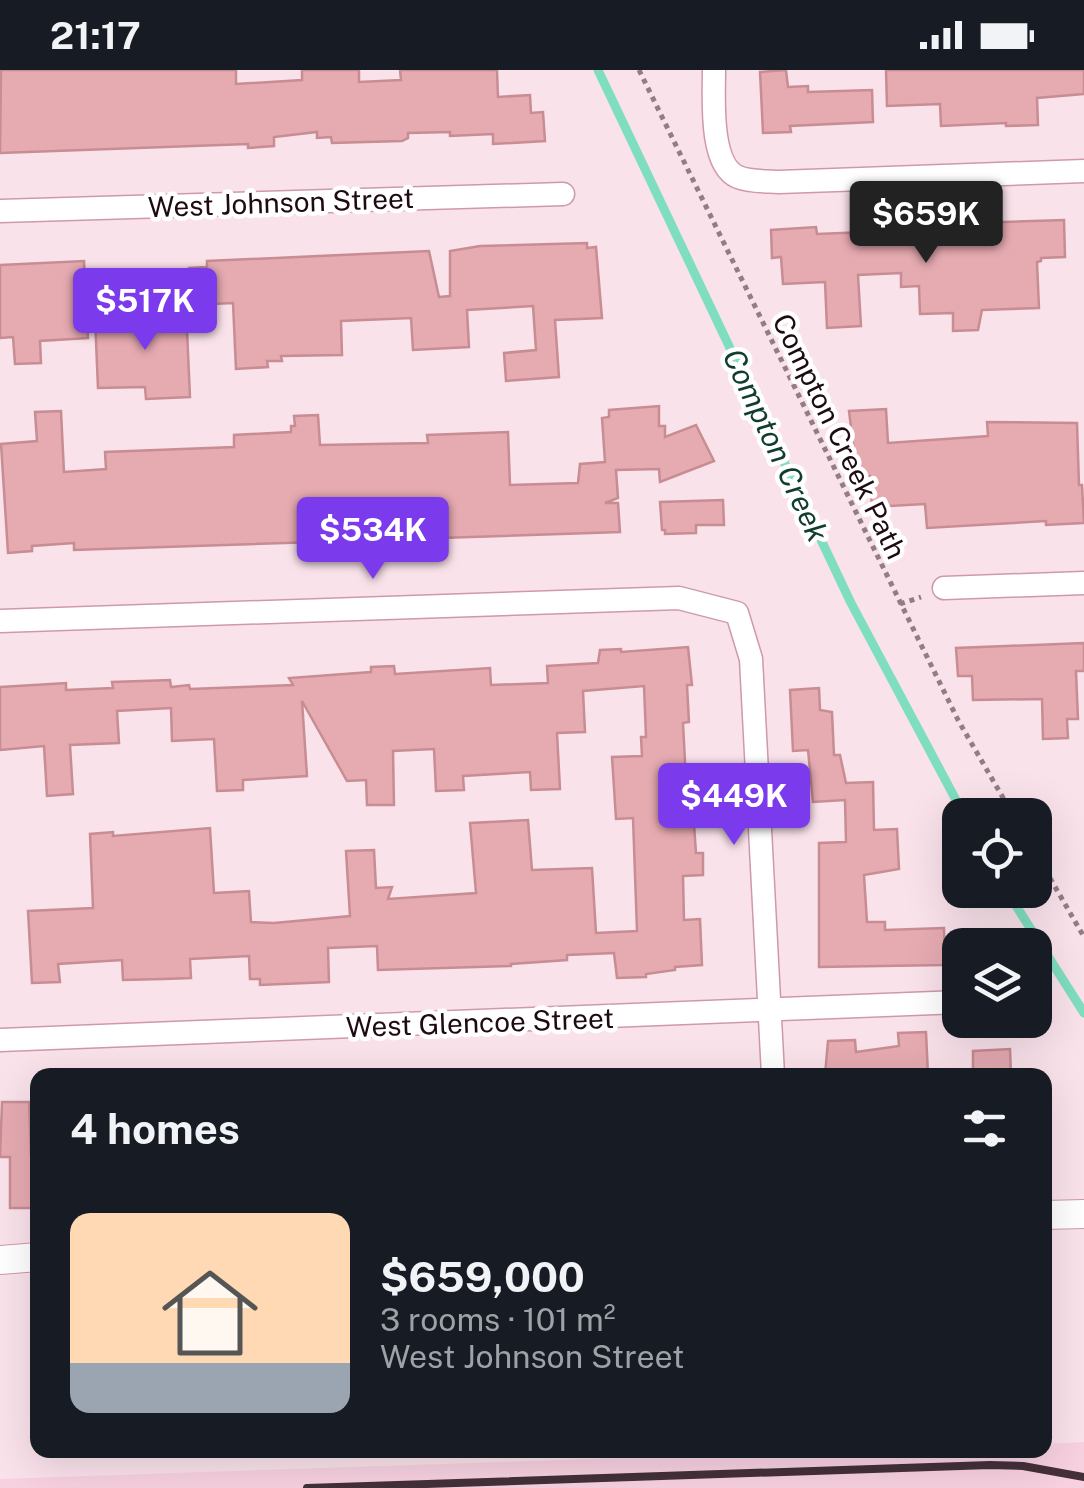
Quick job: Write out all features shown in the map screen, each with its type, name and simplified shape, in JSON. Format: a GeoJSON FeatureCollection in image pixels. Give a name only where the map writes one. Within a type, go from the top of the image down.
{"type":"FeatureCollection","features":[{"type":"Feature","properties":{"kind":"street"},"geometry":{"type":"LineString","coordinates":[[714,70],[720,155],[728,171],[741,179],[779,182],[1084,172]]}},
{"type":"Feature","properties":{"kind":"street","name":"West Johnson Street"},"geometry":{"type":"LineString","coordinates":[[0,211],[562,194]]}},
{"type":"Feature","properties":{"kind":"street"},"geometry":{"type":"LineString","coordinates":[[944,588],[1084,583]]}},
{"type":"Feature","properties":{"kind":"street"},"geometry":{"type":"LineString","coordinates":[[0,621],[679,598],[737,614],[751,659],[773,1068]]}},
{"type":"Feature","properties":{"kind":"street","name":"West Glencoe Street"},"geometry":{"type":"LineString","coordinates":[[0,1040],[942,1003]]}},
{"type":"Feature","properties":{"kind":"street"},"geometry":{"type":"LineString","coordinates":[[1052,1215],[1084,1214]]}},
{"type":"Feature","properties":{"kind":"street"},"geometry":{"type":"LineString","coordinates":[[0,1260],[30,1258]]}},
{"type":"Feature","properties":{"kind":"path","name":"Compton Creek Path"},"geometry":{"type":"LineString","coordinates":[[639,70],[933,671],[1004,798]]}},
{"type":"Feature","properties":{"kind":"path"},"geometry":{"type":"LineString","coordinates":[[1052,881],[1084,937]]}},
{"type":"Feature","properties":{"kind":"shaded area"},"geometry":{"type":"Polygon","coordinates":[[[1084,1442],[1084,1488],[0,1488],[0,1479],[618,1458],[1052,1458],[1052,1444],[1084,1442]]]}},
{"type":"Feature","properties":{"kind":"building"},"geometry":{"type":"Polygon","coordinates":[[[1,70],[236,70],[236,84],[302,80],[302,70],[359,70],[359,82],[401,80],[400,70],[497,70],[498,97],[530,95],[531,113],[543,112],[545,141],[493,144],[493,134],[450,136],[450,132],[408,133],[402,141],[332,143],[331,137],[317,138],[317,132],[274,137],[274,146],[248,148],[248,144],[0,153],[1,70]]]}},
{"type":"Feature","properties":{"kind":"building"},"geometry":{"type":"Polygon","coordinates":[[[786,70],[788,87],[808,86],[808,92],[872,90],[873,122],[790,126],[791,132],[763,133],[760,72],[786,70]]]}},
{"type":"Feature","properties":{"kind":"building"},"geometry":{"type":"Polygon","coordinates":[[[886,70],[1084,70],[1084,94],[1037,98],[1038,125],[941,126],[940,104],[887,106],[886,70]]]}},
{"type":"Feature","properties":{"kind":"building"},"geometry":{"type":"Polygon","coordinates":[[[1064,220],[1065,257],[1041,258],[1037,262],[1039,308],[982,310],[978,330],[953,331],[953,313],[920,314],[919,286],[901,287],[901,273],[858,275],[861,326],[827,328],[825,282],[783,284],[781,257],[772,258],[771,230],[816,227],[817,234],[915,230],[915,225],[1064,220]]]}},
{"type":"Feature","properties":{"kind":"building"},"geometry":{"type":"Polygon","coordinates":[[[587,243],[587,248],[596,247],[602,318],[555,320],[559,377],[506,381],[504,353],[536,350],[533,306],[467,310],[469,347],[413,350],[411,318],[341,321],[342,355],[281,356],[282,361],[267,361],[268,367],[236,369],[233,303],[191,305],[189,268],[207,267],[207,261],[429,251],[439,297],[450,296],[450,251],[480,246],[587,243]]]}},
{"type":"Feature","properties":{"kind":"building"},"geometry":{"type":"Polygon","coordinates":[[[84,261],[88,338],[40,341],[41,363],[15,364],[13,337],[0,338],[0,265],[84,261]]]}},
{"type":"Feature","properties":{"kind":"building"},"geometry":{"type":"Polygon","coordinates":[[[186,308],[190,397],[146,399],[145,387],[98,388],[95,318],[142,316],[142,310],[186,308]]]}},
{"type":"Feature","properties":{"kind":"building"},"geometry":{"type":"Polygon","coordinates":[[[659,406],[659,426],[665,426],[665,437],[696,425],[714,461],[660,482],[659,469],[616,470],[618,498],[605,503],[618,503],[620,532],[74,550],[74,543],[32,546],[32,551],[8,553],[1,444],[37,441],[35,412],[61,411],[64,472],[106,469],[105,452],[234,447],[234,435],[291,432],[294,416],[318,415],[320,445],[428,443],[427,435],[508,432],[510,485],[578,483],[580,464],[605,462],[602,418],[609,417],[609,410],[659,406]]]}},
{"type":"Feature","properties":{"kind":"building"},"geometry":{"type":"Polygon","coordinates":[[[886,409],[888,443],[988,436],[987,422],[1077,423],[1084,523],[1046,525],[1046,521],[927,528],[925,504],[872,507],[870,476],[857,477],[849,411],[886,409]]]}},
{"type":"Feature","properties":{"kind":"building"},"geometry":{"type":"Polygon","coordinates":[[[723,500],[724,525],[696,525],[696,533],[665,534],[662,530],[660,502],[723,500]]]}},
{"type":"Feature","properties":{"kind":"building"},"geometry":{"type":"Polygon","coordinates":[[[1084,643],[1084,671],[1076,671],[1078,719],[1067,719],[1068,738],[1043,739],[1042,699],[973,700],[972,676],[958,676],[956,648],[1084,643]]]}},
{"type":"Feature","properties":{"kind":"building"},"geometry":{"type":"Polygon","coordinates":[[[688,647],[692,685],[687,685],[689,722],[683,723],[687,800],[691,800],[693,810],[696,853],[703,853],[703,875],[683,876],[684,920],[700,919],[702,965],[675,967],[646,977],[617,978],[614,953],[567,955],[567,960],[511,966],[378,970],[377,946],[328,948],[329,982],[260,985],[260,979],[250,979],[249,956],[190,959],[191,978],[123,980],[122,960],[58,964],[60,982],[32,983],[28,911],[93,908],[90,834],[113,832],[113,836],[210,828],[214,893],[249,891],[251,922],[274,923],[350,916],[346,851],[374,850],[376,888],[392,887],[388,899],[476,893],[470,823],[528,820],[532,870],[592,868],[596,933],[637,931],[633,818],[616,819],[612,757],[642,756],[641,737],[646,737],[644,686],[583,691],[585,732],[557,733],[560,789],[531,790],[530,772],[463,776],[464,790],[436,791],[434,749],[393,751],[394,805],[367,805],[366,780],[347,781],[302,701],[307,776],[243,780],[243,790],[217,791],[214,739],[172,741],[171,708],[117,711],[119,743],[70,745],[73,794],[47,796],[44,746],[0,750],[0,687],[66,683],[66,690],[113,688],[112,682],[170,680],[171,687],[189,685],[190,689],[293,685],[289,678],[371,672],[371,667],[394,666],[395,674],[490,668],[491,685],[548,683],[547,666],[598,663],[600,650],[688,647]]]}},
{"type":"Feature","properties":{"kind":"building"},"geometry":{"type":"Polygon","coordinates":[[[819,688],[820,710],[832,712],[834,755],[840,755],[846,783],[873,782],[874,830],[897,829],[899,869],[864,875],[867,922],[885,922],[885,930],[942,928],[942,965],[819,967],[819,843],[846,842],[845,800],[813,802],[808,750],[793,751],[790,690],[819,688]]]}},
{"type":"Feature","properties":{"kind":"building"},"geometry":{"type":"Polygon","coordinates":[[[926,1032],[928,1068],[826,1068],[828,1041],[855,1040],[856,1052],[899,1046],[898,1033],[926,1032]]]}},
{"type":"Feature","properties":{"kind":"building"},"geometry":{"type":"Polygon","coordinates":[[[1010,1049],[1011,1068],[973,1068],[973,1051],[1010,1049]]]}},
{"type":"Feature","properties":{"kind":"building"},"geometry":{"type":"Polygon","coordinates":[[[2,1102],[29,1102],[30,1208],[10,1208],[10,1157],[0,1157],[2,1102]]]}},
{"type":"Feature","properties":{"kind":"waterway","name":"Compton Creek"},"geometry":{"type":"LineString","coordinates":[[598,70],[851,603],[955,798]]}},
{"type":"Feature","properties":{"kind":"waterway","name":"Compton Creek"},"geometry":{"type":"LineString","coordinates":[[1017,908],[1084,1013]]}},
{"type":"Feature","properties":{"kind":"railway"},"geometry":{"type":"LineString","coordinates":[[307,1488],[990,1465],[1023,1466],[1084,1477]]}}]}
